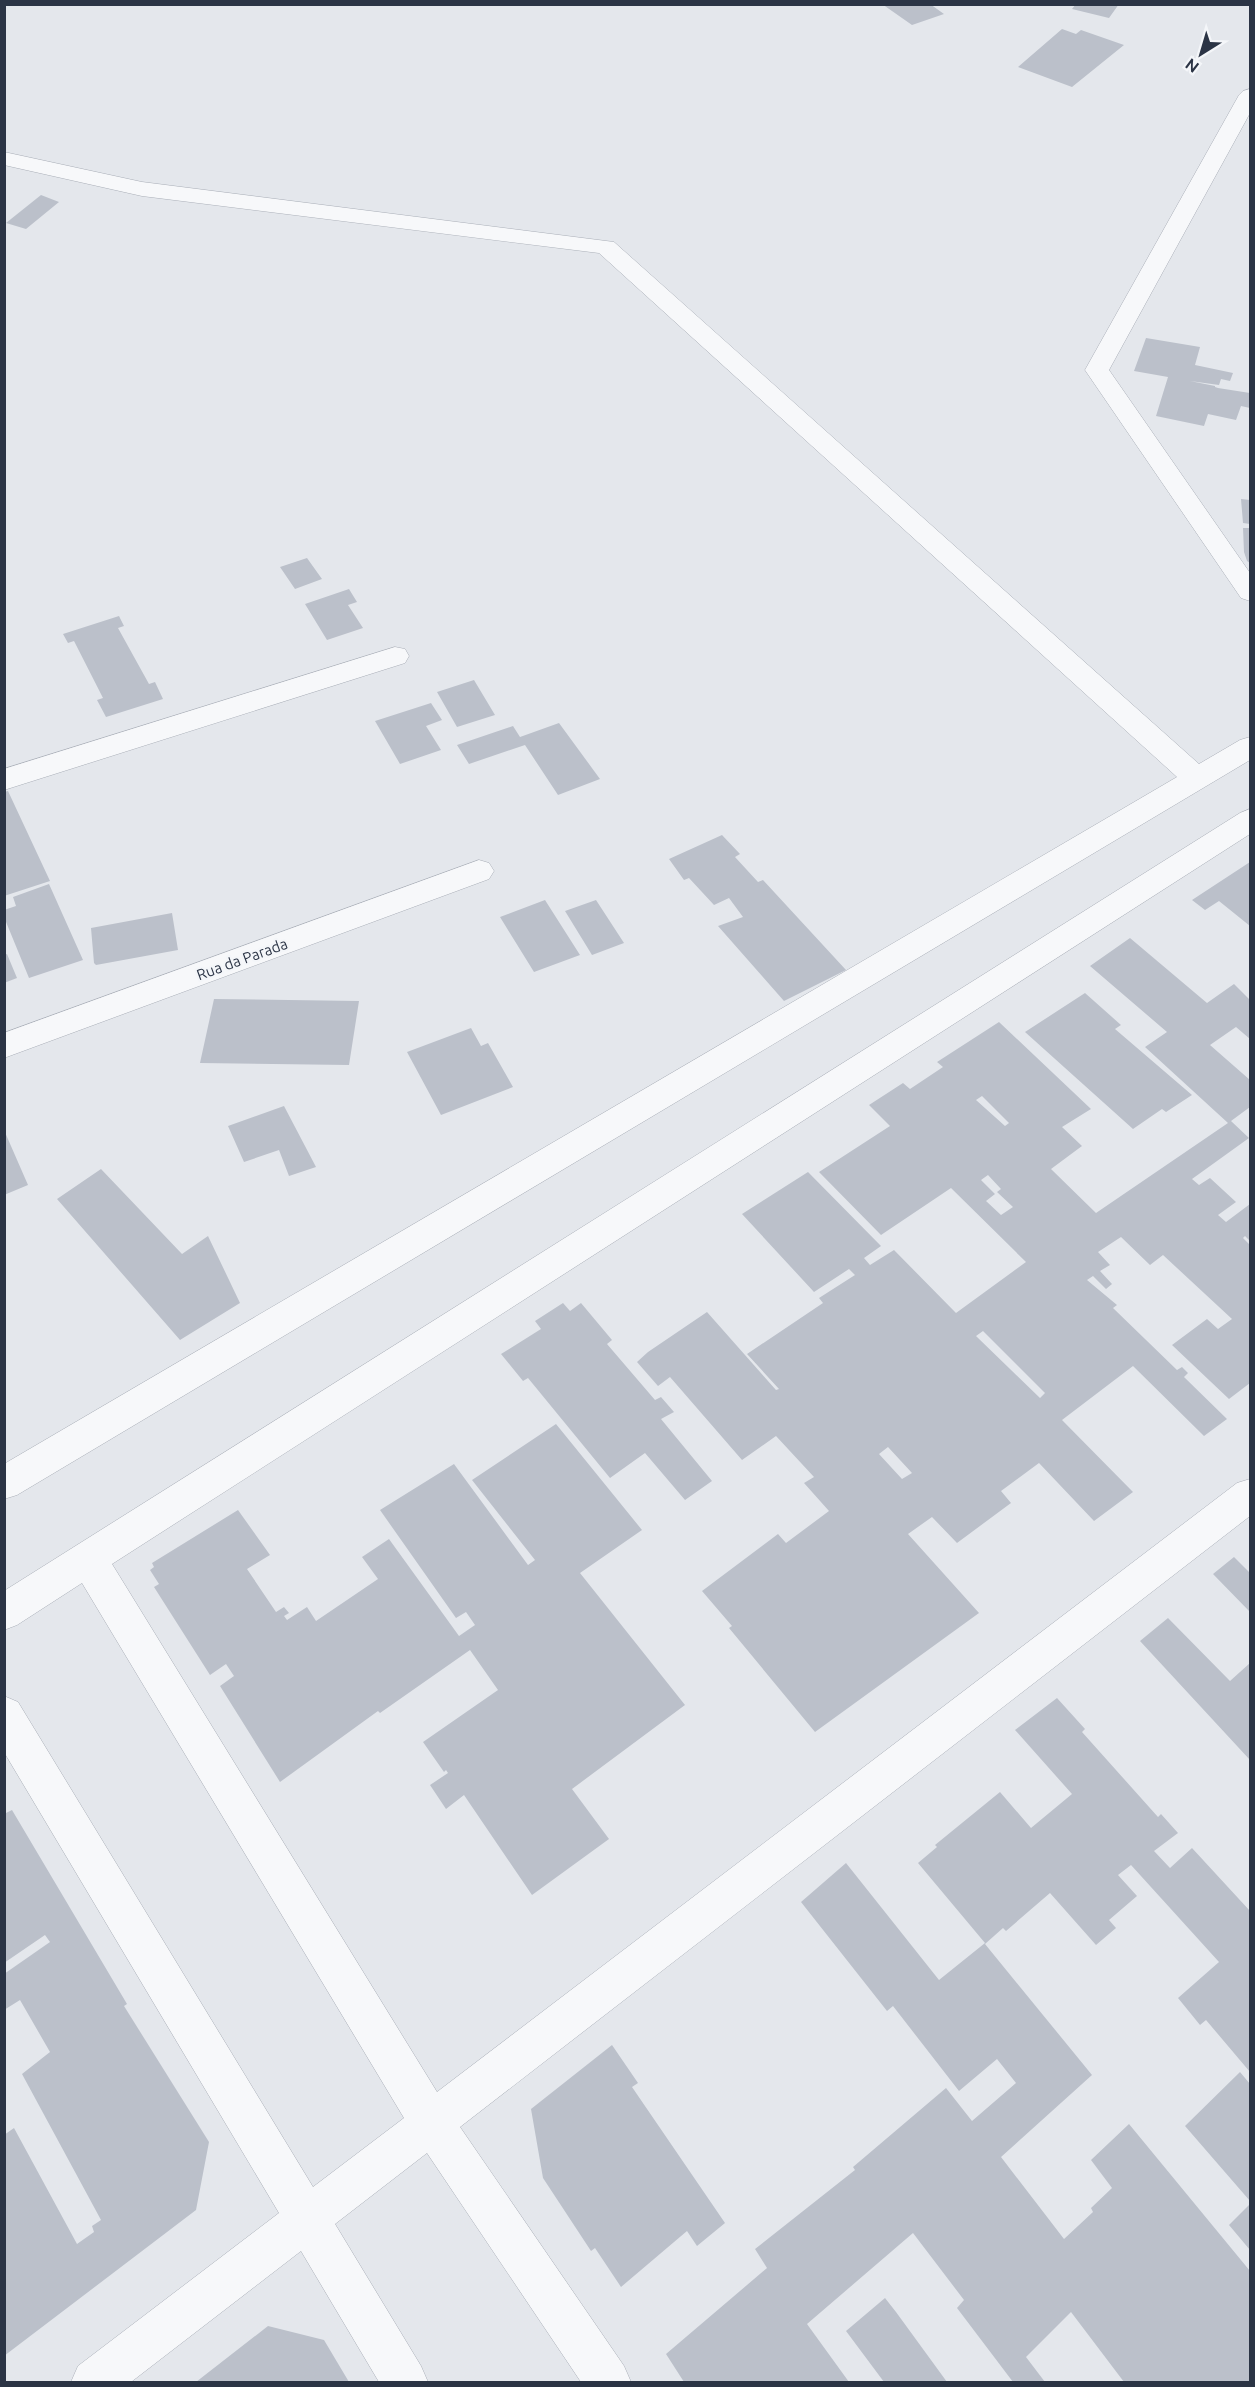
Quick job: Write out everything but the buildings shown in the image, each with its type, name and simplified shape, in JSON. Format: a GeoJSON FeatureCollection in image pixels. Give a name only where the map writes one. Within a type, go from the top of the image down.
{"type":"FeatureCollection","features":[{"type":"Feature","properties":{"kind":"street"},"geometry":{"type":"LineString","coordinates":[[1251,95],[1097,370],[1251,592]]}},
{"type":"Feature","properties":{"kind":"street"},"geometry":{"type":"LineString","coordinates":[[4,158],[142,189],[606,247],[1197,779]]}},
{"type":"Feature","properties":{"kind":"street"},"geometry":{"type":"LineString","coordinates":[[4,780],[395,656]]}},
{"type":"Feature","properties":{"kind":"street"},"geometry":{"type":"LineString","coordinates":[[4,1483],[1251,747]]}},
{"type":"Feature","properties":{"kind":"street"},"geometry":{"type":"LineString","coordinates":[[4,1612],[1251,820]]}},
{"type":"Feature","properties":{"kind":"street","name":"Rua da Parada"},"geometry":{"type":"LineString","coordinates":[[4,1046],[479,871]]}},
{"type":"Feature","properties":{"kind":"street"},"geometry":{"type":"LineString","coordinates":[[94,2382],[1251,1495]]}},
{"type":"Feature","properties":{"kind":"street"},"geometry":{"type":"LineString","coordinates":[[88,1558],[431,2122],[608,2382]]}},
{"type":"Feature","properties":{"kind":"street"},"geometry":{"type":"LineString","coordinates":[[4,1715],[405,2382]]}}]}
